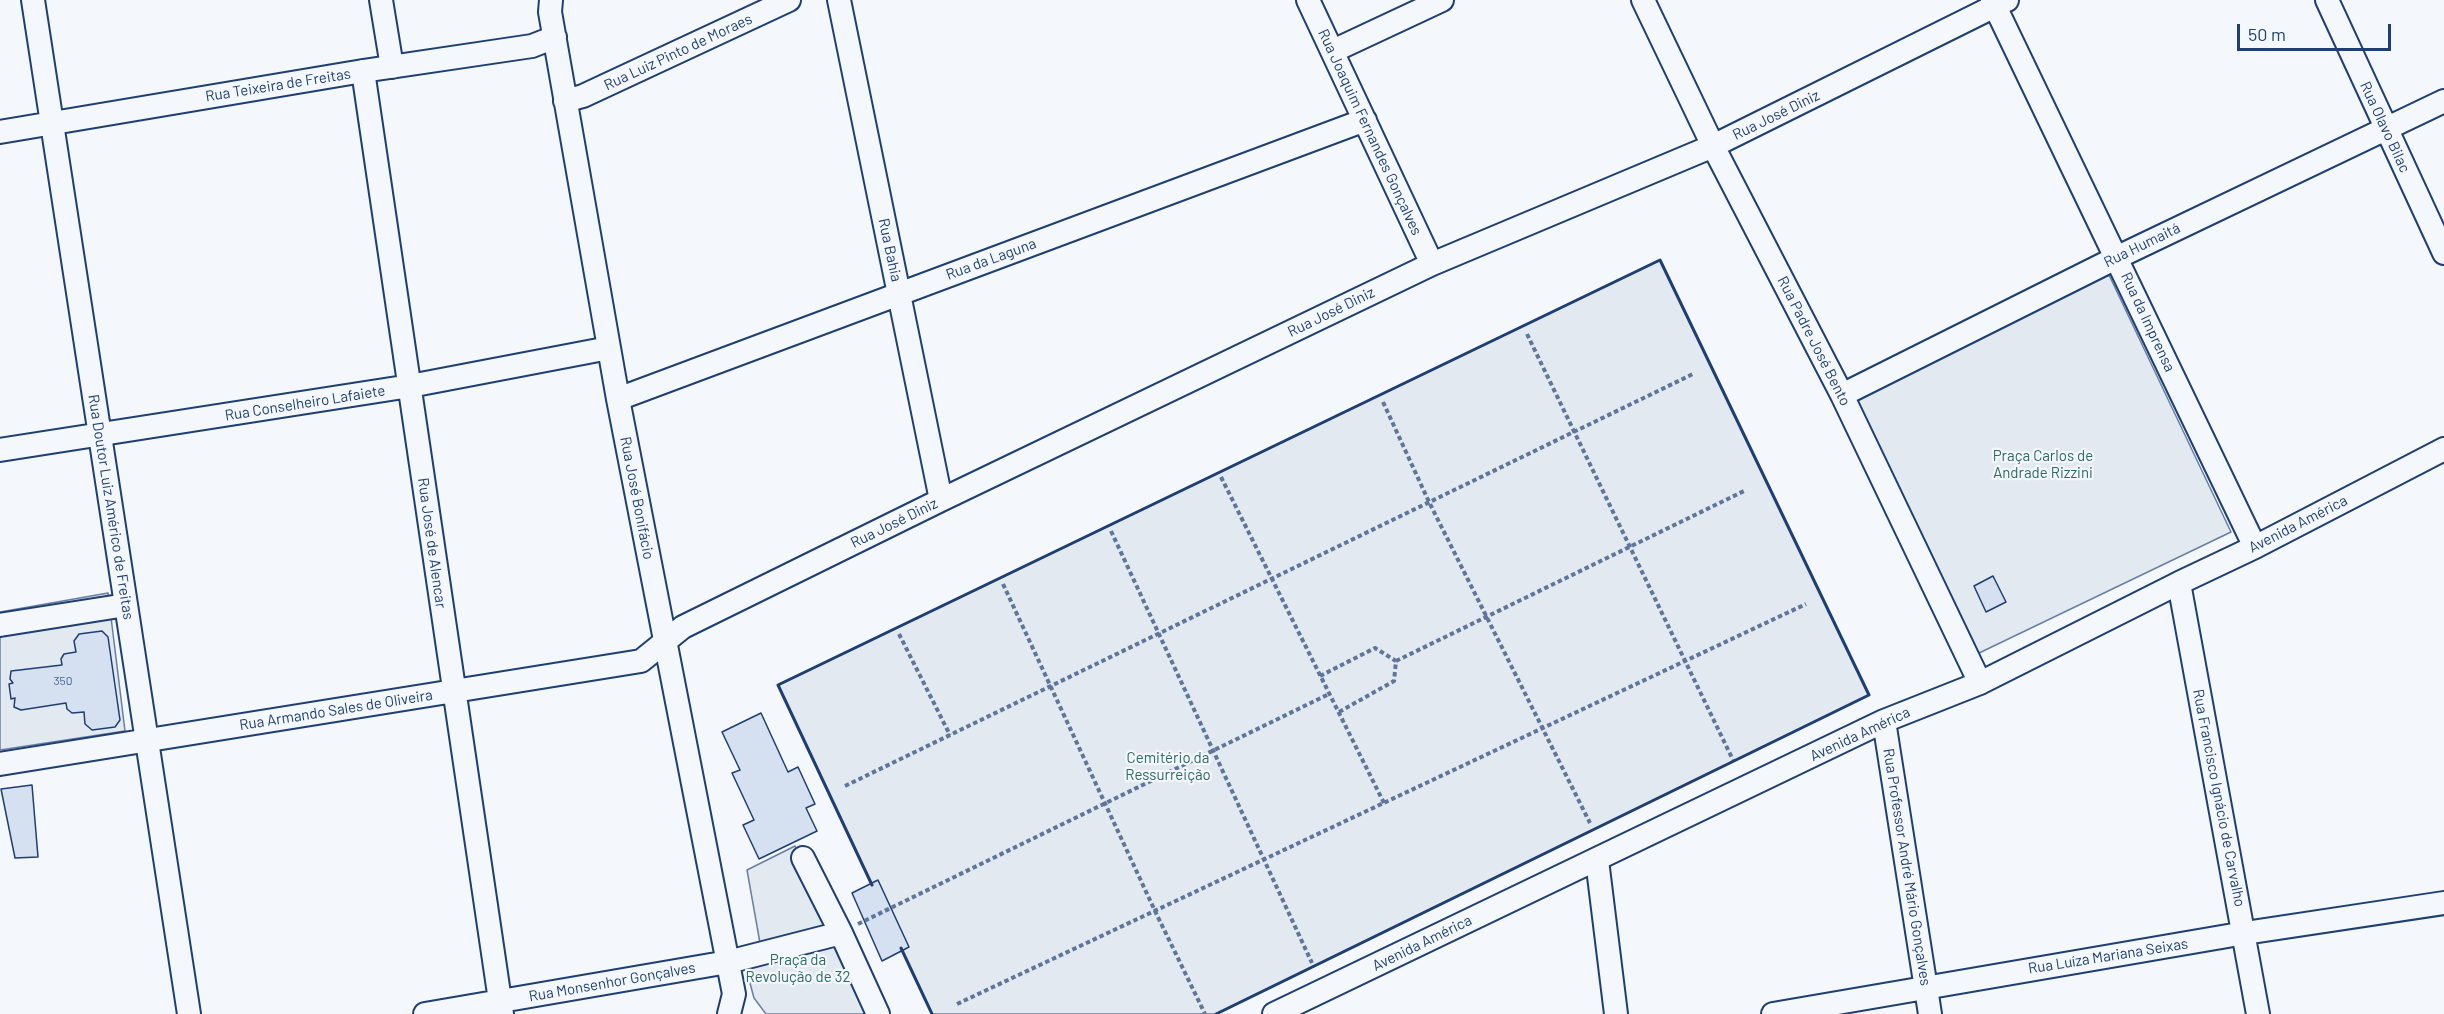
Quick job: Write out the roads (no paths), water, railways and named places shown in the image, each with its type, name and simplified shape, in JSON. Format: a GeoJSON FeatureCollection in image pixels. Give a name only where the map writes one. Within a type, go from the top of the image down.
{"type":"FeatureCollection","features":[{"type":"Feature","properties":{"kind":"street","name":"Rua Doutor Luiz Américo de Freitas"},"geometry":{"type":"LineString","coordinates":[[33,0],[189,1014]]}},
{"type":"Feature","properties":{"kind":"street"},"geometry":{"type":"LineString","coordinates":[[381,0],[392,67]]}},
{"type":"Feature","properties":{"kind":"street","name":"Rua José Bonifácio"},"geometry":{"type":"LineString","coordinates":[[551,0],[550,12],[618,399],[728,962],[732,1004]]}},
{"type":"Feature","properties":{"kind":"street","name":"Rua Luiz Pinto de Moraes"},"geometry":{"type":"LineString","coordinates":[[565,101],[583,96],[789,0]]}},
{"type":"Feature","properties":{"kind":"street","name":"Rua Bahia"},"geometry":{"type":"LineString","coordinates":[[839,0],[941,500]]}},
{"type":"Feature","properties":{"kind":"street","name":"Rua Joaquim Fernandes Gonçalves"},"geometry":{"type":"LineString","coordinates":[[1308,0],[1432,264]]}},
{"type":"Feature","properties":{"kind":"street"},"geometry":{"type":"LineString","coordinates":[[1332,51],[1442,0]]}},
{"type":"Feature","properties":{"kind":"street","name":"Rua Padre José Bento"},"geometry":{"type":"LineString","coordinates":[[1643,0],[1713,146],[1842,395],[1980,683]]}},
{"type":"Feature","properties":{"kind":"street","name":"Rua Olavo Bilac"},"geometry":{"type":"LineString","coordinates":[[2327,0],[2444,253]]}},
{"type":"Feature","properties":{"kind":"street","name":"Rua José Diniz"},"geometry":{"type":"LineString","coordinates":[[664,641],[683,627],[941,500],[1432,264],[1713,146],[1998,2]]}},
{"type":"Feature","properties":{"kind":"street","name":"Rua da Imprensa"},"geometry":{"type":"LineString","coordinates":[[1998,2],[2256,547]]}},
{"type":"Feature","properties":{"kind":"street","name":"Rua Teixeira de Freitas"},"geometry":{"type":"LineString","coordinates":[[0,132],[363,71],[532,46],[555,37]]}},
{"type":"Feature","properties":{"kind":"street","name":"Rua José de Alencar"},"geometry":{"type":"LineString","coordinates":[[363,71],[501,1008]]}},
{"type":"Feature","properties":{"kind":"street","name":"Rua Humaitá"},"geometry":{"type":"LineString","coordinates":[[1842,395],[2118,257],[2444,100]]}},
{"type":"Feature","properties":{"kind":"street","name":"Rua da Laguna"},"geometry":{"type":"LineString","coordinates":[[618,399],[899,292],[1365,120]]}},
{"type":"Feature","properties":{"kind":"street","name":"Rua Conselheiro Lafaiete"},"geometry":{"type":"LineString","coordinates":[[0,450],[410,386],[609,348]]}},
{"type":"Feature","properties":{"kind":"street","name":"Avenida América"},"geometry":{"type":"LineString","coordinates":[[1274,1014],[1884,721],[1980,683],[2256,547],[2444,449]]}},
{"type":"Feature","properties":{"kind":"street","name":"Rua Francisco Ignácio de Carvalho"},"geometry":{"type":"LineString","coordinates":[[2179,583],[2245,933],[2258,1014]]}},
{"type":"Feature","properties":{"kind":"street"},"geometry":{"type":"LineString","coordinates":[[0,625],[126,605]]}},
{"type":"Feature","properties":{"kind":"street","name":"Rua Armando Sales de Oliveira"},"geometry":{"type":"LineString","coordinates":[[0,764],[641,661],[664,641]]}},
{"type":"Feature","properties":{"kind":"street","name":"Rua Professor André Mário Gonçalves"},"geometry":{"type":"LineString","coordinates":[[1884,721],[1930,1014]]}},
{"type":"Feature","properties":{"kind":"street"},"geometry":{"type":"LineString","coordinates":[[803,858],[878,1014]]}},
{"type":"Feature","properties":{"kind":"street"},"geometry":{"type":"LineString","coordinates":[[1596,860],[1616,1014]]}},
{"type":"Feature","properties":{"kind":"street","name":"Rua Luíza Mariana Seixas"},"geometry":{"type":"LineString","coordinates":[[1773,1014],[2245,933],[2444,903]]}},
{"type":"Feature","properties":{"kind":"street","name":"Rua Monsenhor Gonçalves"},"geometry":{"type":"LineString","coordinates":[[425,1014],[501,1008],[728,962],[841,933]]}},
{"type":"Feature","properties":{"kind":"street"},"geometry":{"type":"LineString","coordinates":[[732,1004],[749,1014]]}},
{"type":"Feature","properties":{"kind":"park label","name":"Praça Carlos de Andrade Rizzini"},"geometry":{"type":"Point","coordinates":[2043,464]}},
{"type":"Feature","properties":{"kind":"park label","name":"Cemitério da Ressurreição"},"geometry":{"type":"Point","coordinates":[1168,766]}},
{"type":"Feature","properties":{"kind":"park label","name":"Praça da Revolução de 32"},"geometry":{"type":"Point","coordinates":[798,968]}}]}
